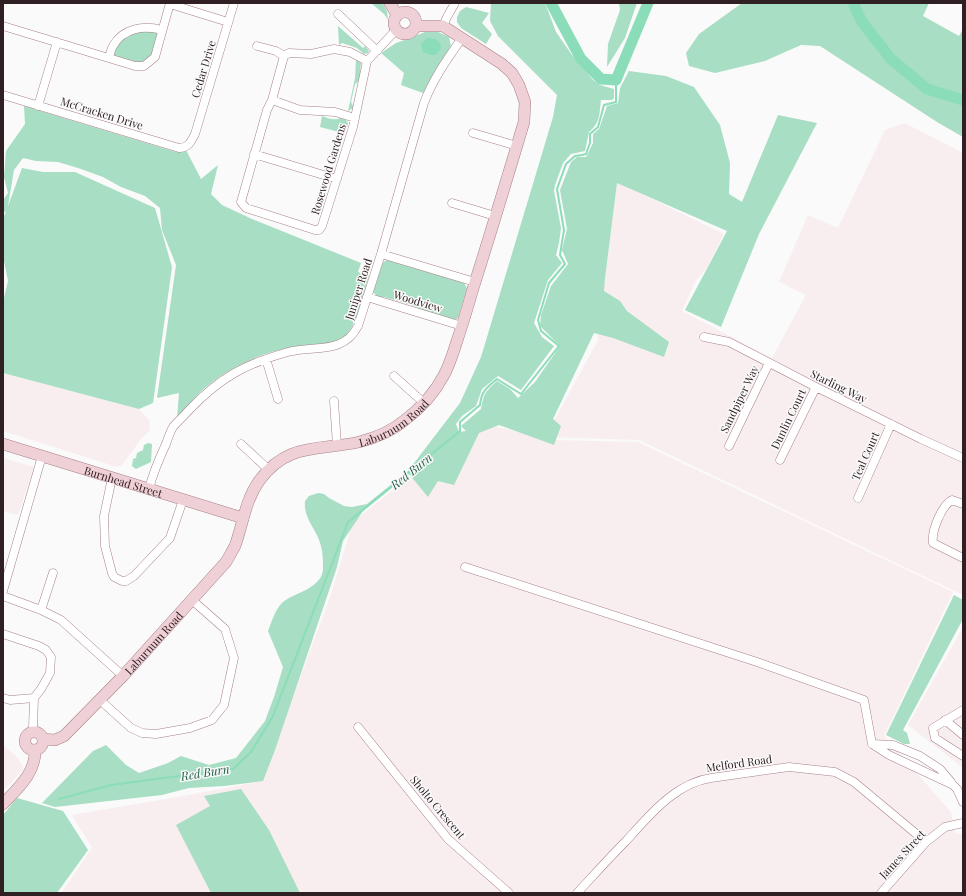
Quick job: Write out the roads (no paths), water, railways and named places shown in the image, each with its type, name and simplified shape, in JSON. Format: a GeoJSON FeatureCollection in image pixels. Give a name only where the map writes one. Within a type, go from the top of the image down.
{"type":"FeatureCollection","features":[{"type":"Feature","properties":{"kind":"street"},"geometry":{"type":"LineString","coordinates":[[3,26],[135,66],[144,66],[155,57],[170,3],[228,22]]}},
{"type":"Feature","properties":{"kind":"street","name":"Cedar Drive"},"geometry":{"type":"LineString","coordinates":[[192,140],[234,3]]}},
{"type":"Feature","properties":{"kind":"street"},"geometry":{"type":"LineString","coordinates":[[390,3],[397,15]]}},
{"type":"Feature","properties":{"kind":"street"},"geometry":{"type":"LineString","coordinates":[[416,26],[443,26],[455,3]]}},
{"type":"Feature","properties":{"kind":"street"},"geometry":{"type":"LineString","coordinates":[[401,12],[409,13],[414,18],[416,26],[412,31],[405,34],[396,30],[394,23],[397,15],[401,12]]}},
{"type":"Feature","properties":{"kind":"street"},"geometry":{"type":"LineString","coordinates":[[338,14],[377,51]]}},
{"type":"Feature","properties":{"kind":"street"},"geometry":{"type":"LineString","coordinates":[[109,58],[113,46],[121,36],[133,29],[146,26],[162,30]]}},
{"type":"Feature","properties":{"kind":"street","name":"Laburnum Road"},"geometry":{"type":"LineString","coordinates":[[38,735],[55,740],[64,736],[123,676],[226,562],[234,547],[252,493],[259,481],[278,462],[293,454],[311,448],[359,442],[393,428],[405,421],[424,403],[445,374],[462,326],[524,122],[525,102],[519,85],[512,74],[502,64],[443,26]]}},
{"type":"Feature","properties":{"kind":"street"},"geometry":{"type":"LineString","coordinates":[[257,46],[276,51],[284,56],[289,53],[311,54],[334,49],[350,52],[367,61],[396,30]]}},
{"type":"Feature","properties":{"kind":"street","name":"Juniper Road"},"geometry":{"type":"LineString","coordinates":[[149,489],[155,469],[173,428],[202,397],[220,381],[243,367],[266,359],[290,352],[337,346],[349,339],[355,333],[381,254],[427,94],[462,38]]}},
{"type":"Feature","properties":{"kind":"street"},"geometry":{"type":"LineString","coordinates":[[38,106],[57,42]]}},
{"type":"Feature","properties":{"kind":"street","name":"Rosewood Gardens"},"geometry":{"type":"LineString","coordinates":[[284,56],[241,202],[244,207],[315,230],[321,229],[322,226],[355,118],[367,61]]}},
{"type":"Feature","properties":{"kind":"street","name":"McCracken Drive"},"geometry":{"type":"LineString","coordinates":[[3,95],[179,148],[188,146],[192,140]]}},
{"type":"Feature","properties":{"kind":"street"},"geometry":{"type":"LineString","coordinates":[[272,100],[300,110],[335,112],[355,118]]}},
{"type":"Feature","properties":{"kind":"street"},"geometry":{"type":"LineString","coordinates":[[473,133],[516,146]]}},
{"type":"Feature","properties":{"kind":"street"},"geometry":{"type":"LineString","coordinates":[[254,154],[336,179]]}},
{"type":"Feature","properties":{"kind":"street"},"geometry":{"type":"LineString","coordinates":[[452,203],[495,216]]}},
{"type":"Feature","properties":{"kind":"street"},"geometry":{"type":"LineString","coordinates":[[381,254],[475,282]]}},
{"type":"Feature","properties":{"kind":"street","name":"Woodview"},"geometry":{"type":"LineString","coordinates":[[367,298],[462,326]]}},
{"type":"Feature","properties":{"kind":"street","name":"Starling Way"},"geometry":{"type":"LineString","coordinates":[[704,337],[729,342],[816,387],[963,458]]}},
{"type":"Feature","properties":{"kind":"street"},"geometry":{"type":"LineString","coordinates":[[266,359],[278,399]]}},
{"type":"Feature","properties":{"kind":"street","name":"Sandpiper Way"},"geometry":{"type":"LineString","coordinates":[[729,446],[769,363]]}},
{"type":"Feature","properties":{"kind":"street"},"geometry":{"type":"LineString","coordinates":[[394,376],[424,403]]}},
{"type":"Feature","properties":{"kind":"street","name":"Dunlin Court"},"geometry":{"type":"LineString","coordinates":[[780,460],[816,387]]}},
{"type":"Feature","properties":{"kind":"street"},"geometry":{"type":"LineString","coordinates":[[334,401],[337,445]]}},
{"type":"Feature","properties":{"kind":"street","name":"Teal Court"},"geometry":{"type":"LineString","coordinates":[[858,498],[891,424]]}},
{"type":"Feature","properties":{"kind":"street","name":"Burnhead Street"},"geometry":{"type":"LineString","coordinates":[[3,444],[243,518]]}},
{"type":"Feature","properties":{"kind":"street"},"geometry":{"type":"LineString","coordinates":[[241,444],[269,470]]}},
{"type":"Feature","properties":{"kind":"street"},"geometry":{"type":"LineString","coordinates":[[3,591],[42,456]]}},
{"type":"Feature","properties":{"kind":"street"},"geometry":{"type":"LineString","coordinates":[[112,478],[104,516],[106,546],[112,573],[114,577],[122,581],[126,581],[134,576],[170,538],[183,500]]}},
{"type":"Feature","properties":{"kind":"street"},"geometry":{"type":"LineString","coordinates":[[962,501],[952,500],[947,502],[932,536],[933,543],[963,558]]}},
{"type":"Feature","properties":{"kind":"street"},"geometry":{"type":"LineString","coordinates":[[465,566],[757,662],[864,700],[872,744],[889,755],[953,785]]}},
{"type":"Feature","properties":{"kind":"street"},"geometry":{"type":"LineString","coordinates":[[41,610],[53,573]]}},
{"type":"Feature","properties":{"kind":"street"},"geometry":{"type":"LineString","coordinates":[[3,596],[41,610],[61,620],[123,676]]}},
{"type":"Feature","properties":{"kind":"street"},"geometry":{"type":"LineString","coordinates":[[100,700],[131,728],[142,733],[156,734],[190,728],[212,720],[224,705],[234,658],[225,629],[192,600]]}},
{"type":"Feature","properties":{"kind":"street"},"geometry":{"type":"LineString","coordinates":[[3,634],[39,646],[46,650],[51,657],[50,673],[34,698],[33,728],[38,735],[42,746],[35,750],[28,748],[25,741],[29,734],[38,735]]}},
{"type":"Feature","properties":{"kind":"street"},"geometry":{"type":"LineString","coordinates":[[3,698],[10,700],[34,698]]}},
{"type":"Feature","properties":{"kind":"street"},"geometry":{"type":"LineString","coordinates":[[963,710],[933,728],[935,738],[963,756]]}},
{"type":"Feature","properties":{"kind":"street"},"geometry":{"type":"LineString","coordinates":[[945,720],[963,735]]}},
{"type":"Feature","properties":{"kind":"street","name":"Sholto Crescent"},"geometry":{"type":"LineString","coordinates":[[358,727],[448,839],[509,893]]}},
{"type":"Feature","properties":{"kind":"street"},"geometry":{"type":"LineString","coordinates":[[872,744],[893,745],[920,756],[940,770],[957,789],[963,802]]}},
{"type":"Feature","properties":{"kind":"street"},"geometry":{"type":"LineString","coordinates":[[3,804],[31,773],[36,759],[35,750]]}},
{"type":"Feature","properties":{"kind":"street","name":"Melford Road"},"geometry":{"type":"LineString","coordinates":[[577,893],[654,811],[678,791],[703,779],[789,767],[835,772],[854,782],[926,842]]}},
{"type":"Feature","properties":{"kind":"street","name":"James Street"},"geometry":{"type":"LineString","coordinates":[[882,893],[926,842],[945,827],[963,823]]}},
{"type":"Feature","properties":{"kind":"waterway"},"geometry":{"type":"LineString","coordinates":[[551,3],[581,59],[601,79],[616,80],[648,3]]}},
{"type":"Feature","properties":{"kind":"waterway"},"geometry":{"type":"LineString","coordinates":[[853,3],[862,22],[891,59],[927,89],[963,100]]}},
{"type":"Feature","properties":{"kind":"waterway","name":"Red Burn"},"geometry":{"type":"LineString","coordinates":[[59,799],[111,785],[233,769],[251,752],[273,716],[348,522],[460,431],[460,422],[480,405],[483,393],[487,387],[497,379],[521,394],[559,346],[541,331],[538,320],[549,283],[565,264],[560,255],[564,230],[557,189],[566,164],[575,156],[586,154],[590,143],[590,134],[598,127],[604,105],[616,102],[616,80]]}}]}
